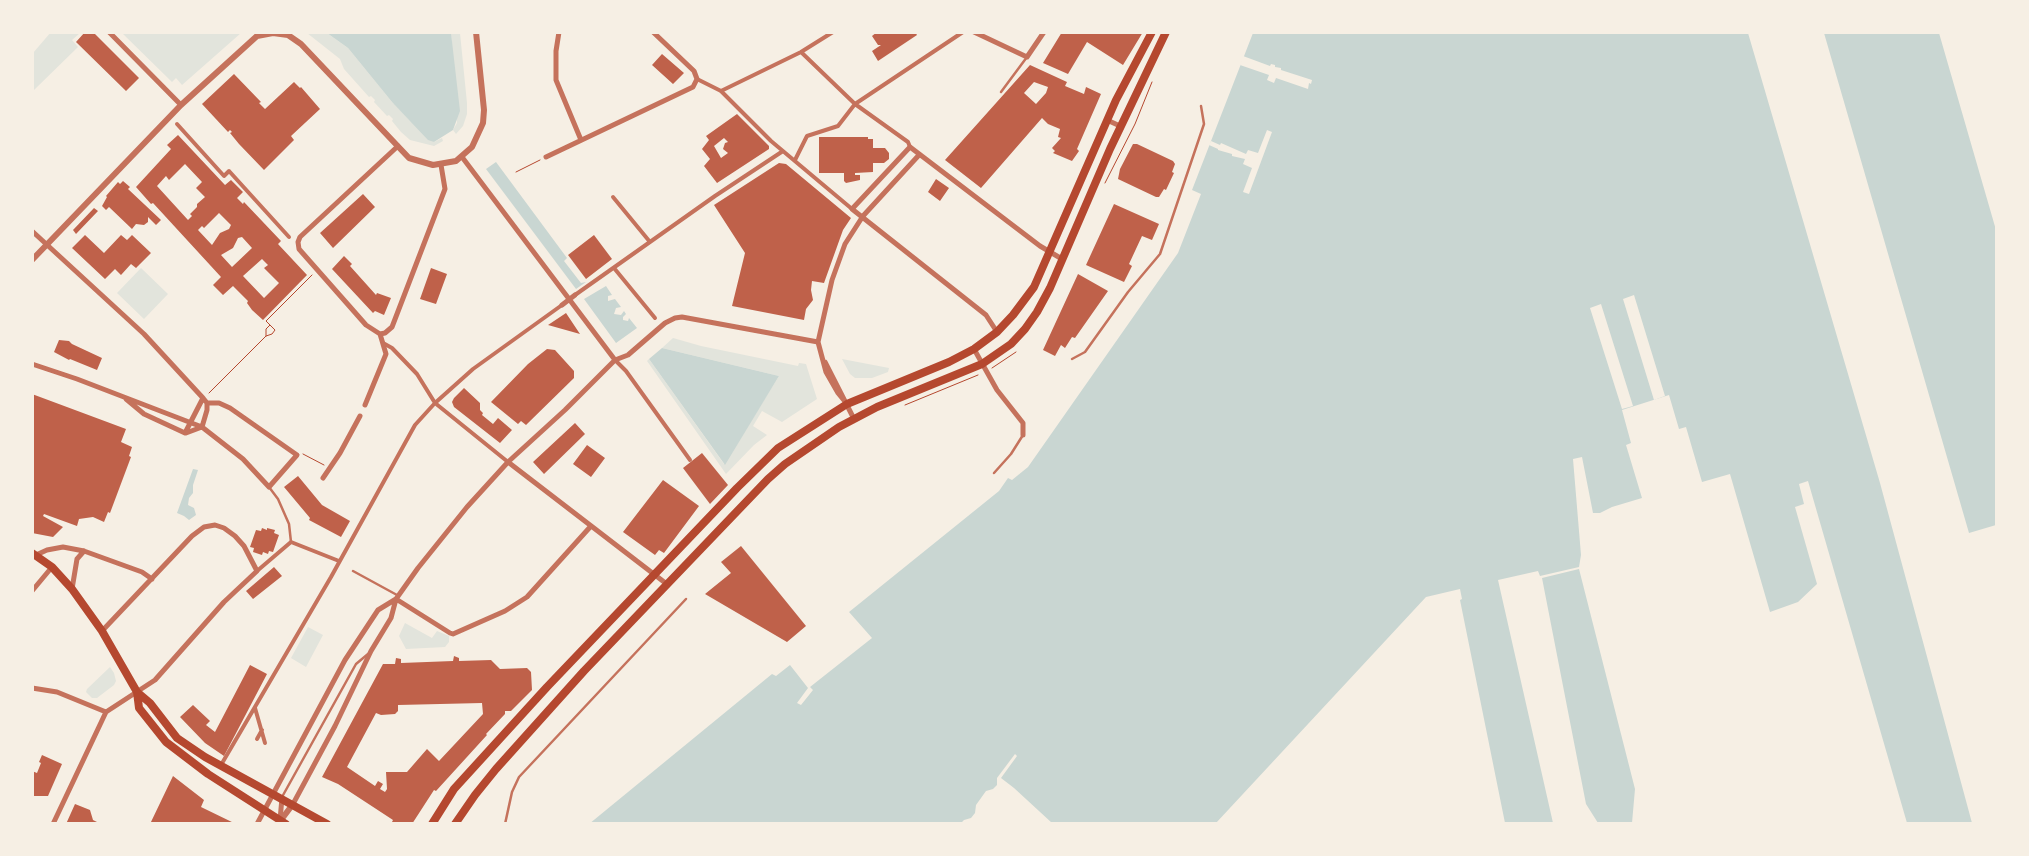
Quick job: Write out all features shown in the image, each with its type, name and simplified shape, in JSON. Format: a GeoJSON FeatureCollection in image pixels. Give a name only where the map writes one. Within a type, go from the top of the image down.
{"type":"FeatureCollection","features":[{"type":"Feature","properties":{"kind":"main road"},"geometry":{"type":"LineString","coordinates":[[432,824],[454,790],[547,687],[654,574],[778,448],[847,404],[949,362],[974,349],[997,332],[1013,315],[1031,291],[1050,252],[1107,120],[1152,32]]}},
{"type":"Feature","properties":{"kind":"main road"},"geometry":{"type":"LineString","coordinates":[[455,824],[496,769],[584,671],[768,479],[785,464],[854,418],[982,364],[1011,344],[1025,329],[1046,296],[1120,126],[1166,32]]}},
{"type":"Feature","properties":{"kind":"main road"},"geometry":{"type":"LineString","coordinates":[[34,554],[52,568],[72,589],[102,631],[137,692],[150,703],[178,738],[205,757],[327,824]]}},
{"type":"Feature","properties":{"kind":"main road"},"geometry":{"type":"LineString","coordinates":[[137,692],[139,708],[166,742],[208,774],[281,822]]}},
{"type":"Feature","properties":{"kind":"street"},"geometry":{"type":"LineString","coordinates":[[109,32],[181,105]]}},
{"type":"Feature","properties":{"kind":"street"},"geometry":{"type":"LineString","coordinates":[[32,260],[181,105],[257,36],[274,33],[288,35],[301,44],[409,158],[433,165],[441,165],[462,157],[472,147],[483,123],[484,110],[476,32]]}},
{"type":"Feature","properties":{"kind":"street"},"geometry":{"type":"LineString","coordinates":[[559,32],[556,51],[556,80],[581,140]]}},
{"type":"Feature","properties":{"kind":"street"},"geometry":{"type":"LineString","coordinates":[[546,157],[693,88],[697,79],[694,71],[653,32]]}},
{"type":"Feature","properties":{"kind":"street"},"geometry":{"type":"LineString","coordinates":[[721,90],[801,52],[833,32]]}},
{"type":"Feature","properties":{"kind":"street"},"geometry":{"type":"LineString","coordinates":[[795,160],[807,136],[838,126],[855,104],[963,32]]}},
{"type":"Feature","properties":{"kind":"street"},"geometry":{"type":"LineString","coordinates":[[974,32],[1027,57],[1044,32]]}},
{"type":"Feature","properties":{"kind":"street"},"geometry":{"type":"LineString","coordinates":[[801,52],[855,104],[908,142],[910,147],[919,155],[1062,259]]}},
{"type":"Feature","properties":{"kind":"street"},"geometry":{"type":"LineString","coordinates":[[697,79],[721,90],[783,151],[852,209],[986,315],[997,332]]}},
{"type":"Feature","properties":{"kind":"street"},"geometry":{"type":"LineString","coordinates":[[1107,120],[1120,126]]}},
{"type":"Feature","properties":{"kind":"street"},"geometry":{"type":"LineString","coordinates":[[177,124],[224,176],[230,171],[289,237]]}},
{"type":"Feature","properties":{"kind":"street"},"geometry":{"type":"LineString","coordinates":[[365,405],[386,354],[380,334],[366,325],[299,249],[298,242],[300,237],[398,146]]}},
{"type":"Feature","properties":{"kind":"street"},"geometry":{"type":"LineString","coordinates":[[852,209],[910,147]]}},
{"type":"Feature","properties":{"kind":"street"},"geometry":{"type":"LineString","coordinates":[[221,765],[415,425],[435,403],[473,369],[650,242],[783,151]]}},
{"type":"Feature","properties":{"kind":"street"},"geometry":{"type":"LineString","coordinates":[[854,418],[826,372],[818,342],[832,280],[845,244],[863,216],[919,155]]}},
{"type":"Feature","properties":{"kind":"street"},"geometry":{"type":"LineString","coordinates":[[462,157],[615,360],[626,371],[690,460]]}},
{"type":"Feature","properties":{"kind":"street"},"geometry":{"type":"LineString","coordinates":[[380,334],[385,333],[392,327],[445,188],[441,165]]}},
{"type":"Feature","properties":{"kind":"street"},"geometry":{"type":"LineString","coordinates":[[613,197],[650,242]]}},
{"type":"Feature","properties":{"kind":"street"},"geometry":{"type":"LineString","coordinates":[[32,231],[144,334],[203,398],[207,404],[207,410],[202,427]]}},
{"type":"Feature","properties":{"kind":"street"},"geometry":{"type":"LineString","coordinates":[[614,268],[655,318]]}},
{"type":"Feature","properties":{"kind":"street"},"geometry":{"type":"LineString","coordinates":[[257,824],[344,660],[378,610],[397,597],[467,507],[508,462],[565,410],[615,360],[628,354],[662,326],[675,318],[682,317],[818,342]]}},
{"type":"Feature","properties":{"kind":"street"},"geometry":{"type":"LineString","coordinates":[[383,343],[392,348],[417,374],[435,403],[508,462],[668,585]]}},
{"type":"Feature","properties":{"kind":"street"},"geometry":{"type":"LineString","coordinates":[[974,349],[997,390],[1023,423],[1023,435]]}},
{"type":"Feature","properties":{"kind":"street"},"geometry":{"type":"LineString","coordinates":[[32,364],[77,379],[202,427],[243,459],[269,487],[297,455],[230,408],[219,404],[207,404]]}},
{"type":"Feature","properties":{"kind":"street"},"geometry":{"type":"LineString","coordinates":[[125,398],[137,410],[185,434],[202,427]]}},
{"type":"Feature","properties":{"kind":"street"},"geometry":{"type":"LineString","coordinates":[[185,434],[203,398]]}},
{"type":"Feature","properties":{"kind":"street"},"geometry":{"type":"LineString","coordinates":[[323,478],[340,453],[360,416]]}},
{"type":"Feature","properties":{"kind":"street"},"geometry":{"type":"LineString","coordinates":[[102,631],[192,536],[204,527],[215,525],[224,528],[235,536],[244,546],[257,572]]}},
{"type":"Feature","properties":{"kind":"street"},"geometry":{"type":"LineString","coordinates":[[397,597],[450,634],[453,634],[504,611],[527,597],[591,526]]}},
{"type":"Feature","properties":{"kind":"street"},"geometry":{"type":"LineString","coordinates":[[53,824],[106,712],[155,680],[224,602],[291,542],[339,561]]}},
{"type":"Feature","properties":{"kind":"street"},"geometry":{"type":"LineString","coordinates":[[34,554],[63,547],[84,551],[142,572],[152,579]]}},
{"type":"Feature","properties":{"kind":"street"},"geometry":{"type":"LineString","coordinates":[[72,589],[77,559],[84,551]]}},
{"type":"Feature","properties":{"kind":"street"},"geometry":{"type":"LineString","coordinates":[[32,591],[52,568]]}},
{"type":"Feature","properties":{"kind":"street"},"geometry":{"type":"LineString","coordinates":[[281,822],[293,804],[364,667],[370,651],[391,618],[397,597]]}},
{"type":"Feature","properties":{"kind":"street"},"geometry":{"type":"LineString","coordinates":[[32,688],[57,692],[106,712]]}},
{"type":"Feature","properties":{"kind":"street"},"geometry":{"type":"LineString","coordinates":[[255,708],[265,743]]}},
{"type":"Feature","properties":{"kind":"street"},"geometry":{"type":"LineString","coordinates":[[257,739],[262,730]]}},
{"type":"Feature","properties":{"kind":"street"},"geometry":{"type":"LineString","coordinates":[[281,822],[282,798]]}},
{"type":"Feature","properties":{"kind":"lane"},"geometry":{"type":"LineString","coordinates":[[1001,92],[1027,57]]}},
{"type":"Feature","properties":{"kind":"lane"},"geometry":{"type":"LineString","coordinates":[[1072,359],[1085,352],[1128,292],[1160,254],[1204,124],[1201,106]]}},
{"type":"Feature","properties":{"kind":"lane"},"geometry":{"type":"LineString","coordinates":[[994,473],[1011,454],[1023,435]]}},
{"type":"Feature","properties":{"kind":"lane"},"geometry":{"type":"LineString","coordinates":[[269,487],[278,499],[289,524],[291,542]]}},
{"type":"Feature","properties":{"kind":"lane"},"geometry":{"type":"LineString","coordinates":[[353,571],[397,597]]}},
{"type":"Feature","properties":{"kind":"lane"},"geometry":{"type":"LineString","coordinates":[[506,824],[513,788],[523,773],[686,599]]}},
{"type":"Feature","properties":{"kind":"lane"},"geometry":{"type":"LineString","coordinates":[[282,798],[356,664],[370,651]]}},
{"type":"Feature","properties":{"kind":"path"},"geometry":{"type":"LineString","coordinates":[[516,172],[546,157]]}},
{"type":"Feature","properties":{"kind":"path"},"geometry":{"type":"LineString","coordinates":[[203,398],[266,336],[272,334],[275,330],[266,321],[317,269]]}},
{"type":"Feature","properties":{"kind":"path"},"geometry":{"type":"LineString","coordinates":[[266,336],[266,329],[270,325]]}},
{"type":"Feature","properties":{"kind":"path"},"geometry":{"type":"LineString","coordinates":[[305,454],[318,462]]}},
{"type":"Feature","properties":{"kind":"shaded area"},"geometry":{"type":"Polygon","coordinates":[[[51,32],[80,33],[72,40],[78,47],[33,91],[33,53],[51,32]]]}},
{"type":"Feature","properties":{"kind":"shaded area"},"geometry":{"type":"Polygon","coordinates":[[[122,33],[241,33],[182,85],[176,78],[172,82],[122,33]]]}},
{"type":"Feature","properties":{"kind":"shaded area"},"geometry":{"type":"Polygon","coordinates":[[[307,33],[327,33],[348,48],[392,102],[434,142],[442,138],[443,141],[434,146],[410,140],[392,121],[393,119],[389,115],[387,116],[374,102],[375,100],[371,96],[369,97],[344,69],[340,59],[307,33]]]}},
{"type":"Feature","properties":{"kind":"shaded area"},"geometry":{"type":"Polygon","coordinates":[[[327,33],[451,33],[460,111],[453,130],[434,142],[428,140],[392,102],[348,48],[327,33]]]}},
{"type":"Feature","properties":{"kind":"shaded area"},"geometry":{"type":"Polygon","coordinates":[[[451,33],[460,33],[467,103],[467,114],[463,126],[456,134],[453,130],[457,123],[451,33]]]}},
{"type":"Feature","properties":{"kind":"shaded area"},"geometry":{"type":"Polygon","coordinates":[[[1253,33],[1748,33],[1880,483],[1972,823],[1907,823],[1808,481],[1799,484],[1804,504],[1795,507],[1817,584],[1798,602],[1770,612],[1730,474],[1702,482],[1686,427],[1679,429],[1669,395],[1622,410],[1631,443],[1626,445],[1642,498],[1612,507],[1600,513],[1593,513],[1582,457],[1573,459],[1581,555],[1579,567],[1540,576],[1538,571],[1498,580],[1553,823],[1505,823],[1460,600],[1462,599],[1460,589],[1426,597],[1216,823],[1052,823],[1001,778],[1017,756],[1015,754],[997,778],[997,785],[993,789],[986,791],[976,805],[975,813],[971,818],[961,823],[589,824],[772,674],[776,676],[790,665],[808,688],[797,703],[801,705],[813,690],[810,687],[872,638],[849,612],[999,491],[1008,478],[1012,480],[1028,467],[1178,253],[1201,194],[1192,190],[1253,33]]]}},
{"type":"Feature","properties":{"kind":"shaded area"},"geometry":{"type":"Polygon","coordinates":[[[1824,33],[1939,33],[1996,230],[1996,525],[1969,533],[1824,33]]]}},
{"type":"Feature","properties":{"kind":"shaded area"},"geometry":{"type":"Polygon","coordinates":[[[496,162],[567,258],[564,261],[581,283],[586,282],[576,289],[486,169],[496,162]]]}},
{"type":"Feature","properties":{"kind":"shaded area"},"geometry":{"type":"Polygon","coordinates":[[[141,268],[168,294],[144,319],[117,293],[141,268]]]}},
{"type":"Feature","properties":{"kind":"shaded area"},"geometry":{"type":"Polygon","coordinates":[[[606,286],[612,295],[608,296],[608,301],[615,299],[621,307],[616,308],[614,314],[621,315],[624,311],[626,314],[623,320],[628,321],[629,318],[637,328],[616,343],[584,299],[606,286]]]}},
{"type":"Feature","properties":{"kind":"shaded area"},"geometry":{"type":"Polygon","coordinates":[[[673,338],[701,346],[798,366],[799,363],[806,364],[817,399],[782,422],[762,411],[753,426],[767,435],[754,445],[726,474],[647,361],[649,359],[724,464],[779,376],[662,348],[673,338]]]}},
{"type":"Feature","properties":{"kind":"shaded area"},"geometry":{"type":"Polygon","coordinates":[[[662,348],[779,376],[725,465],[649,359],[662,348]]]}},
{"type":"Feature","properties":{"kind":"shaded area"},"geometry":{"type":"Polygon","coordinates":[[[842,359],[889,368],[888,372],[872,378],[855,378],[850,374],[842,359]]]}},
{"type":"Feature","properties":{"kind":"shaded area"},"geometry":{"type":"Polygon","coordinates":[[[193,469],[198,470],[193,485],[193,493],[189,498],[188,505],[194,508],[196,515],[189,520],[177,513],[193,469]]]}},
{"type":"Feature","properties":{"kind":"shaded area"},"geometry":{"type":"Polygon","coordinates":[[[1579,569],[1635,789],[1632,823],[1598,823],[1586,804],[1542,578],[1579,569]]]}},
{"type":"Feature","properties":{"kind":"shaded area"},"geometry":{"type":"Polygon","coordinates":[[[405,623],[432,638],[437,631],[449,636],[449,642],[445,647],[406,649],[399,636],[405,623]]]}},
{"type":"Feature","properties":{"kind":"shaded area"},"geometry":{"type":"Polygon","coordinates":[[[308,627],[323,635],[306,667],[291,658],[308,627]]]}},
{"type":"Feature","properties":{"kind":"shaded area"},"geometry":{"type":"Polygon","coordinates":[[[110,667],[116,681],[114,685],[97,698],[92,698],[86,692],[87,689],[110,667]]]}},
{"type":"Feature","properties":{"kind":"pier"},"geometry":{"type":"Polygon","coordinates":[[[1243,56],[1270,66],[1271,64],[1275,65],[1275,67],[1281,68],[1281,70],[1312,80],[1311,84],[1309,83],[1308,89],[1276,78],[1274,83],[1267,80],[1269,75],[1240,65],[1243,56]]]}},
{"type":"Feature","properties":{"kind":"pier"},"geometry":{"type":"Polygon","coordinates":[[[1267,130],[1272,132],[1249,194],[1243,192],[1252,168],[1243,164],[1245,159],[1232,156],[1232,154],[1209,145],[1211,141],[1220,145],[1221,143],[1246,154],[1248,150],[1258,153],[1267,130]]]}},
{"type":"Feature","properties":{"kind":"pier"},"geometry":{"type":"Polygon","coordinates":[[[1634,295],[1665,396],[1654,400],[1623,299],[1634,295]]]}},
{"type":"Feature","properties":{"kind":"pier"},"geometry":{"type":"Polygon","coordinates":[[[1601,304],[1633,406],[1622,409],[1590,308],[1601,304]]]}},
{"type":"Feature","properties":{"kind":"building"},"geometry":{"type":"Polygon","coordinates":[[[85,32],[93,32],[139,78],[126,91],[76,42],[85,32]]]}},
{"type":"Feature","properties":{"kind":"building"},"geometry":{"type":"Polygon","coordinates":[[[877,32],[915,32],[917,35],[878,61],[872,51],[881,45],[878,45],[872,36],[877,32]]]}},
{"type":"Feature","properties":{"kind":"building"},"geometry":{"type":"Polygon","coordinates":[[[1062,32],[1143,32],[1123,65],[1087,42],[1068,74],[1043,63],[1062,32]]]}},
{"type":"Feature","properties":{"kind":"building"},"geometry":{"type":"Polygon","coordinates":[[[662,54],[684,73],[673,84],[652,65],[662,54]]]}},
{"type":"Feature","properties":{"kind":"building"},"geometry":{"type":"Polygon","coordinates":[[[1030,65],[1067,82],[1065,86],[1084,94],[1086,87],[1101,94],[1077,149],[1079,151],[1072,161],[1053,153],[1055,151],[1052,148],[1061,138],[1058,137],[1060,129],[1048,124],[1042,118],[981,188],[945,160],[1030,65]],[[1034,82],[1024,93],[1036,104],[1046,93],[1048,87],[1034,82]]]}},
{"type":"Feature","properties":{"kind":"building"},"geometry":{"type":"Polygon","coordinates":[[[234,74],[261,102],[259,103],[265,109],[294,82],[301,87],[320,109],[291,136],[294,140],[264,170],[239,144],[230,133],[232,132],[230,130],[228,132],[202,104],[234,74]]]}},
{"type":"Feature","properties":{"kind":"building"},"geometry":{"type":"Polygon","coordinates":[[[737,114],[769,146],[769,149],[717,183],[704,166],[710,159],[702,149],[709,140],[706,136],[737,114]],[[724,138],[714,146],[721,158],[728,153],[723,149],[725,143],[728,142],[724,138]]]}},
{"type":"Feature","properties":{"kind":"building"},"geometry":{"type":"Polygon","coordinates":[[[178,135],[225,185],[231,180],[243,192],[237,198],[243,204],[244,202],[281,241],[278,244],[307,275],[263,320],[252,310],[247,303],[248,301],[233,286],[223,295],[213,285],[221,277],[136,187],[171,149],[167,145],[178,135]],[[185,164],[169,180],[166,176],[157,186],[188,220],[192,216],[190,214],[197,207],[197,204],[205,197],[196,188],[202,182],[185,164]],[[219,213],[204,228],[202,226],[198,230],[212,245],[220,233],[229,229],[231,225],[219,213]],[[242,237],[238,238],[233,248],[221,255],[232,267],[252,248],[242,237]],[[262,259],[243,276],[264,298],[279,283],[264,268],[268,265],[262,259]]]}},
{"type":"Feature","properties":{"kind":"building"},"geometry":{"type":"Polygon","coordinates":[[[819,137],[868,137],[868,139],[873,139],[873,148],[885,148],[889,153],[889,159],[884,163],[873,163],[873,172],[855,173],[855,175],[860,175],[860,180],[846,183],[844,181],[844,173],[819,173],[819,137]]]}},
{"type":"Feature","properties":{"kind":"building"},"geometry":{"type":"Polygon","coordinates":[[[1133,144],[1137,144],[1173,161],[1175,164],[1172,172],[1174,173],[1166,190],[1164,189],[1159,197],[1118,179],[1120,169],[1133,144]]]}},
{"type":"Feature","properties":{"kind":"building"},"geometry":{"type":"Polygon","coordinates":[[[779,163],[786,164],[851,218],[843,230],[824,283],[812,281],[813,300],[806,309],[804,320],[732,306],[745,253],[714,205],[779,163]]]}},
{"type":"Feature","properties":{"kind":"building"},"geometry":{"type":"Polygon","coordinates":[[[936,179],[949,188],[940,201],[928,192],[936,179]]]}},
{"type":"Feature","properties":{"kind":"building"},"geometry":{"type":"Polygon","coordinates":[[[123,181],[130,187],[128,189],[161,220],[156,225],[148,217],[148,222],[144,225],[136,224],[132,229],[109,207],[106,210],[102,206],[106,196],[118,182],[120,184],[123,181]]]}},
{"type":"Feature","properties":{"kind":"building"},"geometry":{"type":"Polygon","coordinates":[[[363,194],[375,207],[333,248],[320,233],[363,194]]]}},
{"type":"Feature","properties":{"kind":"building"},"geometry":{"type":"Polygon","coordinates":[[[1114,204],[1159,224],[1152,240],[1142,236],[1129,264],[1132,266],[1124,282],[1086,265],[1114,204]]]}},
{"type":"Feature","properties":{"kind":"building"},"geometry":{"type":"Polygon","coordinates":[[[94,208],[98,211],[76,234],[73,230],[94,208]]]}},
{"type":"Feature","properties":{"kind":"building"},"geometry":{"type":"Polygon","coordinates":[[[85,235],[104,253],[121,235],[127,240],[132,235],[151,253],[136,268],[131,264],[121,275],[115,269],[105,279],[72,248],[85,235]]]}},
{"type":"Feature","properties":{"kind":"building"},"geometry":{"type":"Polygon","coordinates":[[[594,235],[612,259],[586,279],[568,255],[594,235]]]}},
{"type":"Feature","properties":{"kind":"building"},"geometry":{"type":"Polygon","coordinates":[[[344,256],[352,264],[350,266],[376,295],[377,293],[391,298],[384,315],[375,311],[373,313],[332,269],[344,256]]]}},
{"type":"Feature","properties":{"kind":"building"},"geometry":{"type":"Polygon","coordinates":[[[431,268],[447,274],[436,304],[420,299],[431,268]]]}},
{"type":"Feature","properties":{"kind":"building"},"geometry":{"type":"Polygon","coordinates":[[[1078,274],[1108,291],[1075,338],[1072,337],[1065,348],[1061,345],[1055,356],[1043,350],[1078,274]]]}},
{"type":"Feature","properties":{"kind":"building"},"geometry":{"type":"Polygon","coordinates":[[[566,313],[580,334],[548,325],[566,313]]]}},
{"type":"Feature","properties":{"kind":"building"},"geometry":{"type":"Polygon","coordinates":[[[59,340],[69,341],[102,358],[97,370],[69,360],[54,352],[59,340]]]}},
{"type":"Feature","properties":{"kind":"building"},"geometry":{"type":"Polygon","coordinates":[[[547,349],[555,350],[574,371],[574,378],[526,425],[521,421],[518,424],[491,402],[528,364],[547,349]]]}},
{"type":"Feature","properties":{"kind":"building"},"geometry":{"type":"Polygon","coordinates":[[[464,388],[480,403],[482,415],[493,424],[498,418],[512,430],[500,443],[454,407],[452,402],[454,398],[464,388]]]}},
{"type":"Feature","properties":{"kind":"building"},"geometry":{"type":"Polygon","coordinates":[[[32,394],[126,429],[121,442],[132,447],[129,456],[131,457],[110,513],[108,512],[104,522],[93,517],[79,519],[77,526],[44,514],[43,516],[63,527],[53,537],[32,533],[32,394]]]}},
{"type":"Feature","properties":{"kind":"building"},"geometry":{"type":"Polygon","coordinates":[[[575,423],[585,434],[544,474],[533,462],[575,423]]]}},
{"type":"Feature","properties":{"kind":"building"},"geometry":{"type":"Polygon","coordinates":[[[587,445],[605,458],[591,477],[573,464],[587,445]]]}},
{"type":"Feature","properties":{"kind":"building"},"geometry":{"type":"Polygon","coordinates":[[[702,453],[728,485],[710,504],[683,468],[702,453]]]}},
{"type":"Feature","properties":{"kind":"building"},"geometry":{"type":"Polygon","coordinates":[[[298,476],[322,505],[350,521],[341,537],[309,520],[310,518],[284,487],[298,476]]]}},
{"type":"Feature","properties":{"kind":"building"},"geometry":{"type":"Polygon","coordinates":[[[663,480],[699,506],[664,553],[659,550],[655,555],[623,532],[663,480]]]}},
{"type":"Feature","properties":{"kind":"building"},"geometry":{"type":"Polygon","coordinates":[[[262,528],[275,530],[274,533],[279,535],[273,552],[269,551],[268,554],[263,552],[262,555],[253,552],[254,548],[250,547],[256,530],[261,531],[262,528]]]}},
{"type":"Feature","properties":{"kind":"building"},"geometry":{"type":"Polygon","coordinates":[[[741,546],[806,626],[787,642],[705,594],[731,573],[721,562],[741,546]]]}},
{"type":"Feature","properties":{"kind":"building"},"geometry":{"type":"Polygon","coordinates":[[[274,567],[282,576],[253,599],[246,591],[274,567]]]}},
{"type":"Feature","properties":{"kind":"building"},"geometry":{"type":"Polygon","coordinates":[[[454,656],[459,658],[459,661],[491,660],[500,669],[527,668],[531,672],[532,690],[511,711],[505,711],[505,714],[487,735],[436,791],[434,790],[412,824],[391,824],[393,820],[338,784],[322,777],[383,664],[395,664],[396,658],[401,659],[401,663],[453,661],[454,656]],[[482,703],[398,705],[398,711],[395,714],[381,715],[376,713],[347,767],[375,786],[378,781],[383,784],[380,789],[385,792],[387,789],[386,772],[407,772],[427,749],[439,761],[483,714],[482,703]]]}},
{"type":"Feature","properties":{"kind":"building"},"geometry":{"type":"Polygon","coordinates":[[[250,665],[267,674],[224,756],[205,743],[180,717],[193,705],[210,721],[206,725],[215,732],[250,665]]]}},
{"type":"Feature","properties":{"kind":"building"},"geometry":{"type":"Polygon","coordinates":[[[42,755],[62,764],[48,796],[32,796],[32,771],[37,773],[42,755]]]}},
{"type":"Feature","properties":{"kind":"building"},"geometry":{"type":"Polygon","coordinates":[[[173,776],[204,800],[201,807],[236,824],[150,824],[173,776]]]}},
{"type":"Feature","properties":{"kind":"building"},"geometry":{"type":"Polygon","coordinates":[[[75,804],[90,810],[93,820],[101,824],[66,824],[75,804]]]}}]}
